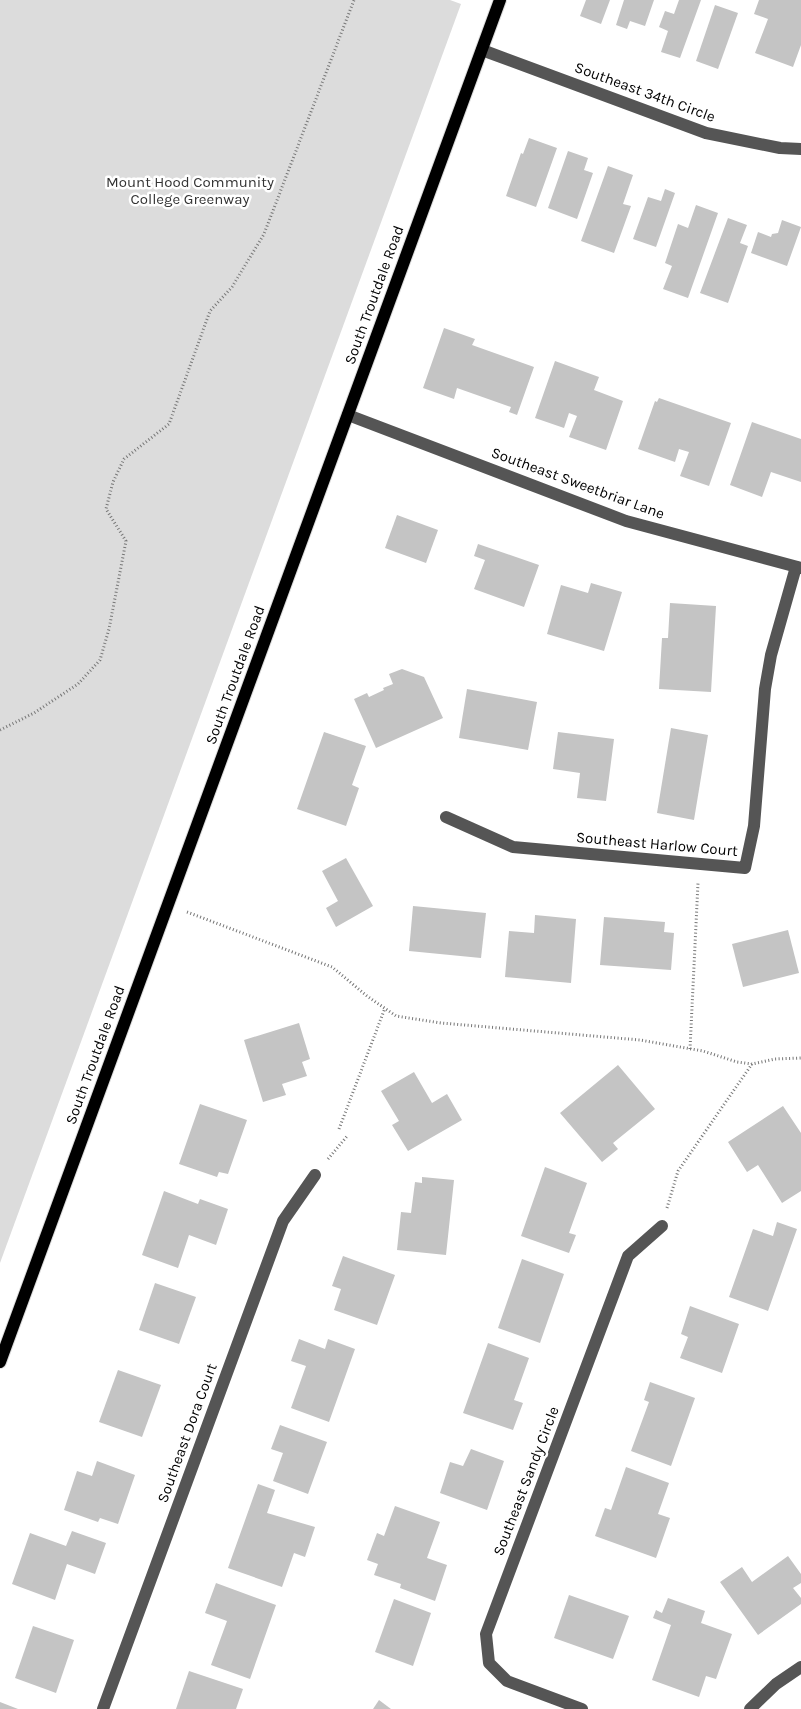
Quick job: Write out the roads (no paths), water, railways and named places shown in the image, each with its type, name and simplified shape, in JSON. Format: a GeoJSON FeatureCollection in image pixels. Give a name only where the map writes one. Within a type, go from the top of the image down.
{"type":"FeatureCollection","features":[{"type":"Feature","properties":{"kind":"main road","name":"South Troutdale Road"},"geometry":{"type":"LineString","coordinates":[[0,1362],[500,0]]}},
{"type":"Feature","properties":{"kind":"street","name":"Southeast 34th Circle"},"geometry":{"type":"LineString","coordinates":[[482,50],[706,133],[780,148],[801,149]]}},
{"type":"Feature","properties":{"kind":"street","name":"Southeast Sweetbriar Lane"},"geometry":{"type":"LineString","coordinates":[[348,415],[626,521],[798,568]]}},
{"type":"Feature","properties":{"kind":"street","name":"Southeast Harlow Court"},"geometry":{"type":"LineString","coordinates":[[446,817],[513,847],[745,868],[754,826],[765,689],[771,655],[798,568]]}},
{"type":"Feature","properties":{"kind":"street","name":"Southeast Dora Court"},"geometry":{"type":"LineString","coordinates":[[103,1709],[283,1221],[315,1175]]}},
{"type":"Feature","properties":{"kind":"street","name":"Southeast Sandy Circle"},"geometry":{"type":"LineString","coordinates":[[582,1709],[507,1681],[489,1663],[486,1634],[628,1256],[662,1226]]}},
{"type":"Feature","properties":{"kind":"street"},"geometry":{"type":"LineString","coordinates":[[750,1709],[776,1684],[801,1667]]}},
{"type":"Feature","properties":{"kind":"park label","name":"Mount Hood Community College Greenway"},"geometry":{"type":"Point","coordinates":[190,190]}}]}
